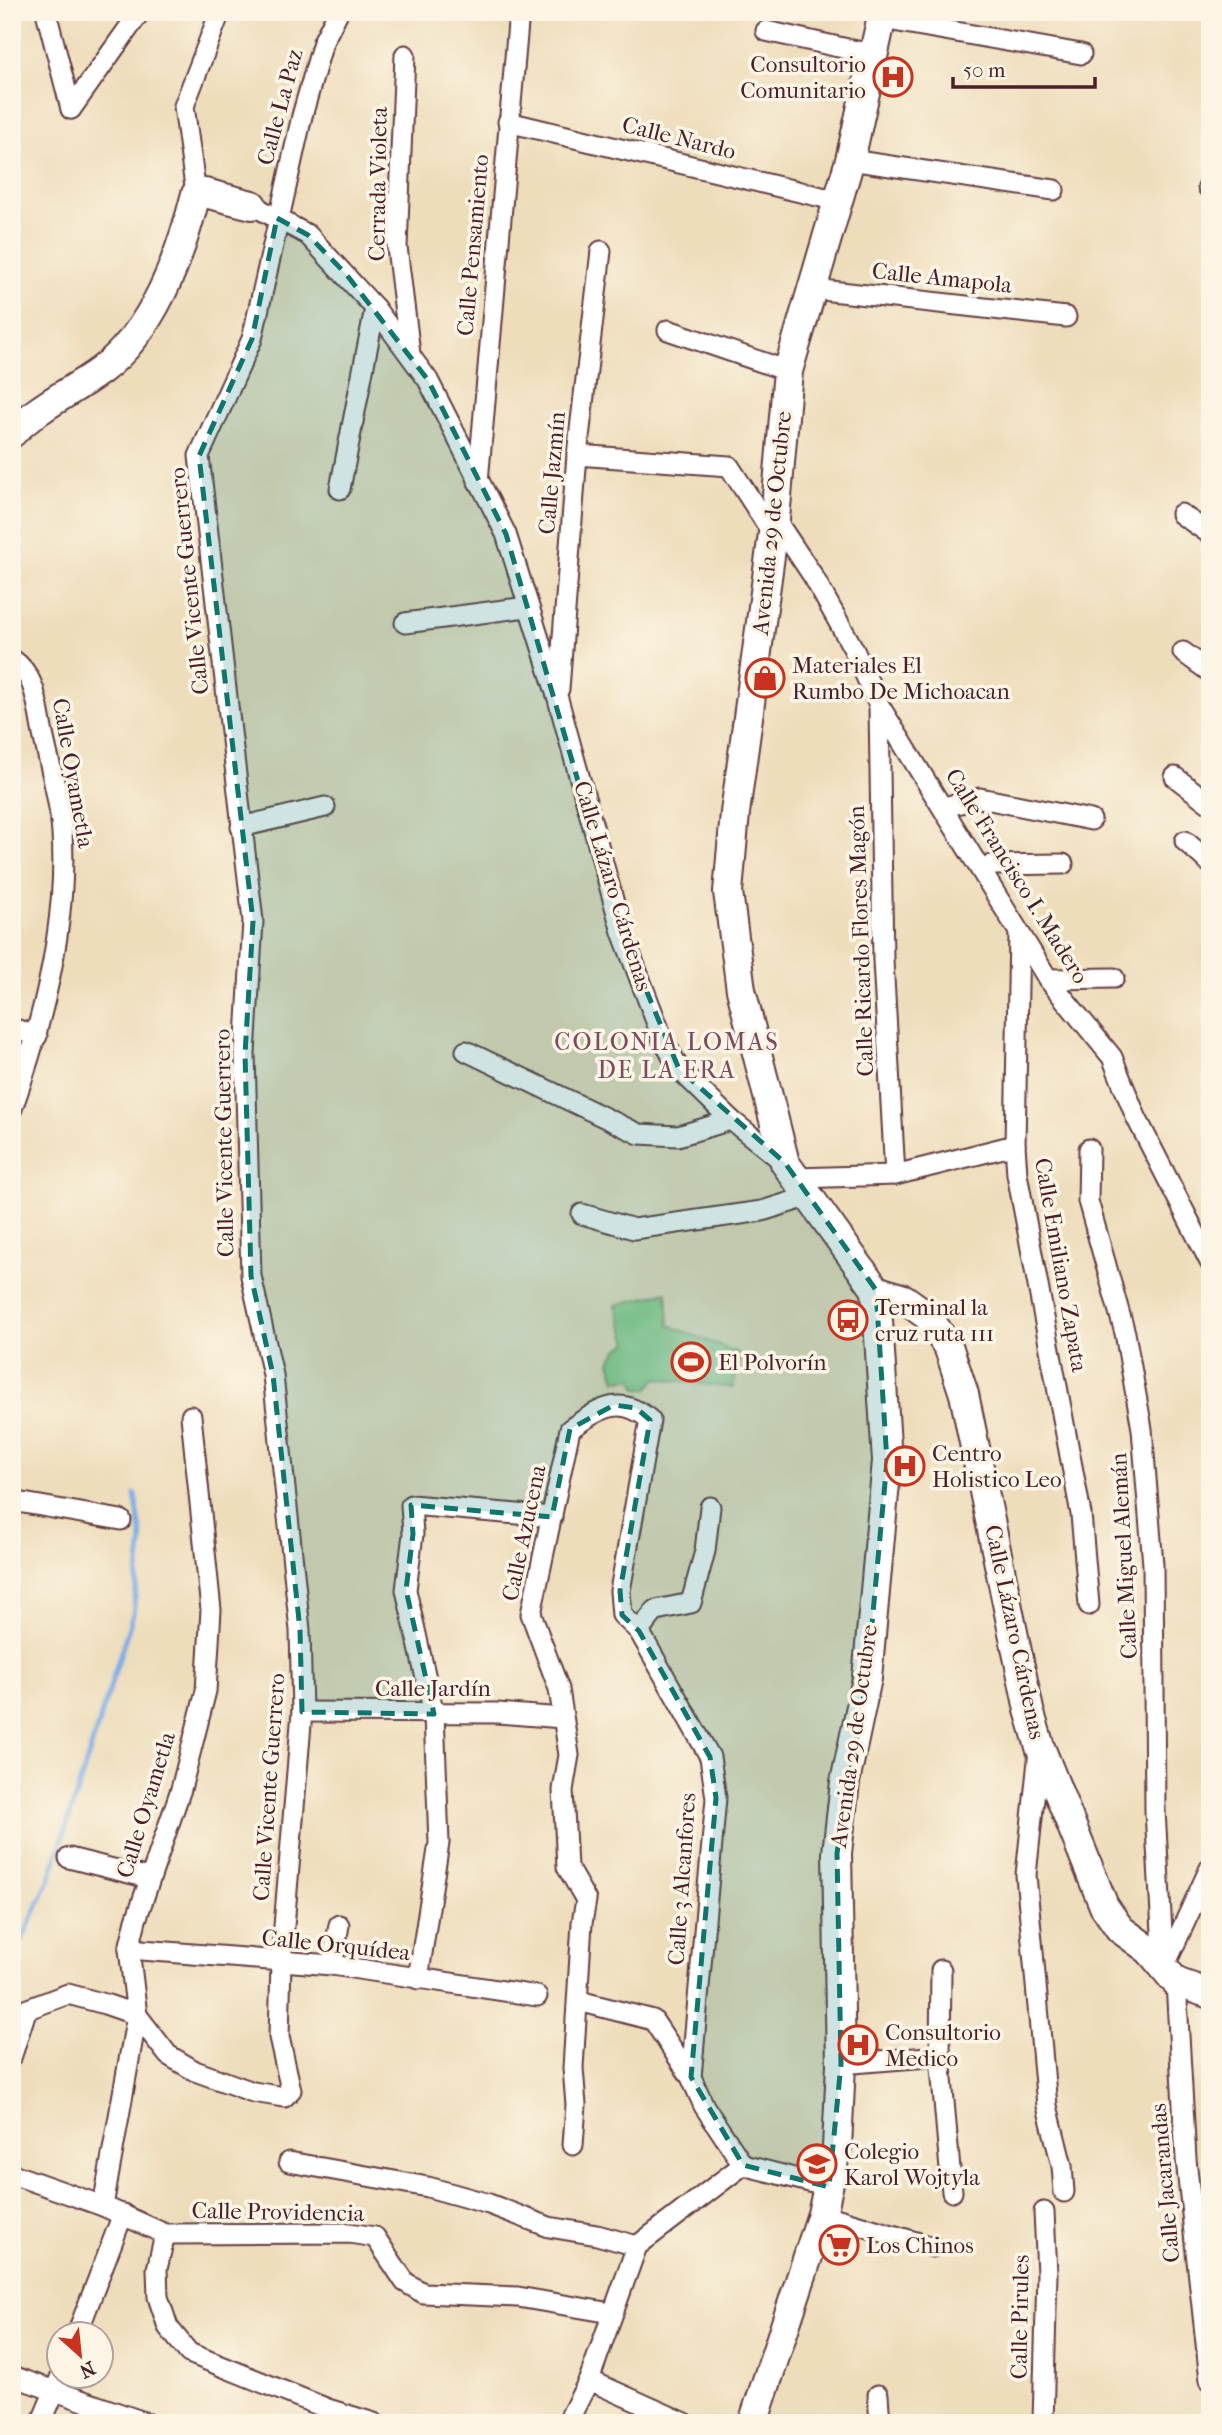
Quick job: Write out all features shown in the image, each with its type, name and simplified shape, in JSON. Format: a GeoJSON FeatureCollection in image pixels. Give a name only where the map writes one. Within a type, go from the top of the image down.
{"type":"FeatureCollection","features":[{"type":"Feature","properties":{"kind":"street"},"geometry":{"type":"LineString","coordinates":[[46,12],[71,109],[140,12]]}},
{"type":"Feature","properties":{"kind":"street"},"geometry":{"type":"LineString","coordinates":[[12,433],[27,418],[102,369],[155,306],[171,274],[201,193],[184,106],[220,12]]}},
{"type":"Feature","properties":{"kind":"street","name":"Calle La Paz"},"geometry":{"type":"LineString","coordinates":[[277,218],[323,42],[338,12]]}},
{"type":"Feature","properties":{"kind":"street","name":"Calle Pensamiento"},"geometry":{"type":"LineString","coordinates":[[478,483],[519,12]]}},
{"type":"Feature","properties":{"kind":"street"},"geometry":{"type":"LineString","coordinates":[[882,16],[1081,54]]}},
{"type":"Feature","properties":{"kind":"street","name":"Avenida 29 de Octubre"},"geometry":{"type":"LineString","coordinates":[[797,1179],[741,990],[728,892],[735,813],[774,527],[788,371],[850,160],[882,16]]}},
{"type":"Feature","properties":{"kind":"street"},"geometry":{"type":"LineString","coordinates":[[766,31],[875,55]]}},
{"type":"Feature","properties":{"kind":"street","name":"Cerrada Violeta"},"geometry":{"type":"LineString","coordinates":[[405,55],[397,247],[410,355]]}},
{"type":"Feature","properties":{"kind":"street","name":"Calle Nardo"},"geometry":{"type":"LineString","coordinates":[[508,122],[838,201]]}},
{"type":"Feature","properties":{"kind":"street"},"geometry":{"type":"LineString","coordinates":[[850,160],[1054,190]]}},
{"type":"Feature","properties":{"kind":"street","name":"Calle Lázaro Cárdenas"},"geometry":{"type":"LineString","coordinates":[[201,193],[252,205],[308,235],[375,308],[428,380],[506,534],[558,699],[622,932],[662,1037],[679,1069],[797,1179],[876,1290],[904,1299],[928,1316],[949,1349],[964,1394],[1029,1710],[1040,1747],[1104,1906],[1120,1929],[1149,1950],[1170,1974],[1210,1994]]}},
{"type":"Feature","properties":{"kind":"street","name":"Calle Vicente Guerrero"},"geometry":{"type":"LineString","coordinates":[[137,2015],[168,2055],[195,2071],[253,2092],[285,2097],[291,2090],[279,2037],[281,1962],[302,1712],[300,1630],[273,1375],[251,1276],[245,1054],[253,921],[199,456],[252,339],[277,218]]}},
{"type":"Feature","properties":{"kind":"street","name":"Calle Jazmín"},"geometry":{"type":"LineString","coordinates":[[558,699],[577,455],[601,251]]}},
{"type":"Feature","properties":{"kind":"street","name":"Calle Amapola"},"geometry":{"type":"LineString","coordinates":[[813,289],[1066,317]]}},
{"type":"Feature","properties":{"kind":"street"},"geometry":{"type":"LineString","coordinates":[[340,489],[375,308]]}},
{"type":"Feature","properties":{"kind":"street"},"geometry":{"type":"LineString","coordinates":[[668,330],[788,371]]}},
{"type":"Feature","properties":{"kind":"street","name":"Calle Francisco I. Madero"},"geometry":{"type":"LineString","coordinates":[[577,455],[729,466],[813,576],[853,648],[879,705],[1048,979],[1112,1057],[1136,1118],[1210,1262]]}},
{"type":"Feature","properties":{"kind":"street"},"geometry":{"type":"LineString","coordinates":[[1181,514],[1210,534]]}},
{"type":"Feature","properties":{"kind":"street"},"geometry":{"type":"LineString","coordinates":[[405,623],[527,607]]}},
{"type":"Feature","properties":{"kind":"street"},"geometry":{"type":"LineString","coordinates":[[1183,652],[1210,672]]}},
{"type":"Feature","properties":{"kind":"street","name":"Calle Oyametla"},"geometry":{"type":"LineString","coordinates":[[12,659],[30,673],[62,831],[64,876],[37,1036],[12,1109]]}},
{"type":"Feature","properties":{"kind":"street","name":"Calle Ricardo Flores Magón"},"geometry":{"type":"LineString","coordinates":[[879,705],[883,960],[895,1175]]}},
{"type":"Feature","properties":{"kind":"street"},"geometry":{"type":"LineString","coordinates":[[1175,777],[1210,804]]}},
{"type":"Feature","properties":{"kind":"street"},"geometry":{"type":"LineString","coordinates":[[944,807],[980,799],[1091,820]]}},
{"type":"Feature","properties":{"kind":"street"},"geometry":{"type":"LineString","coordinates":[[242,827],[325,807]]}},
{"type":"Feature","properties":{"kind":"street"},"geometry":{"type":"LineString","coordinates":[[1185,841],[1210,863]]}},
{"type":"Feature","properties":{"kind":"street"},"geometry":{"type":"LineString","coordinates":[[984,872],[992,865],[1063,864]]}},
{"type":"Feature","properties":{"kind":"street","name":"Calle Emiliano Zapata"},"geometry":{"type":"LineString","coordinates":[[1019,932],[1015,1145],[1081,1514],[1089,1605]]}},
{"type":"Feature","properties":{"kind":"street"},"geometry":{"type":"LineString","coordinates":[[1048,979],[1114,978]]}},
{"type":"Feature","properties":{"kind":"street"},"geometry":{"type":"LineString","coordinates":[[12,1028],[37,1036]]}},
{"type":"Feature","properties":{"kind":"street"},"geometry":{"type":"LineString","coordinates":[[466,1051],[639,1134],[678,1136],[731,1120]]}},
{"type":"Feature","properties":{"kind":"street"},"geometry":{"type":"LineString","coordinates":[[582,1214],[634,1229],[762,1211],[797,1179],[895,1175],[1015,1145]]}},
{"type":"Feature","properties":{"kind":"street","name":"Calle Miguel Alemán"},"geometry":{"type":"LineString","coordinates":[[1089,1149],[1088,1201],[1125,1333],[1142,1429],[1153,1565],[1155,1811],[1170,1974]]}},
{"type":"Feature","properties":{"kind":"street","name":"Avenida 29 de Octubre"},"geometry":{"type":"LineString","coordinates":[[753,2423],[822,2214],[837,2147],[841,2064],[837,1853],[845,1782],[867,1678],[887,1461],[876,1290]]}},
{"type":"Feature","properties":{"kind":"street","name":"Calle Azucena"},"geometry":{"type":"LineString","coordinates":[[573,2145],[576,2105],[573,2068],[582,1923],[586,1899],[567,1867],[563,1790],[569,1755],[559,1689],[531,1614],[570,1429],[596,1412],[614,1405],[636,1408],[650,1420]]}},
{"type":"Feature","properties":{"kind":"street","name":"Calle Oyametla"},"geometry":{"type":"LineString","coordinates":[[103,2206],[137,2015],[130,1949],[149,1878],[180,1789],[206,1691],[211,1610],[191,1416]]}},
{"type":"Feature","properties":{"kind":"street","name":"Calle 3 Alcanfores"},"geometry":{"type":"LineString","coordinates":[[650,1420],[620,1591],[622,1615],[639,1631],[710,1757],[716,1798],[691,2077]]}},
{"type":"Feature","properties":{"kind":"street"},"geometry":{"type":"LineString","coordinates":[[12,1501],[121,1520]]}},
{"type":"Feature","properties":{"kind":"street"},"geometry":{"type":"LineString","coordinates":[[418,1979],[439,1843],[434,1714],[406,1590],[413,1534],[411,1505],[552,1517]]}},
{"type":"Feature","properties":{"kind":"street"},"geometry":{"type":"LineString","coordinates":[[639,1631],[656,1610],[691,1603],[705,1551],[710,1507]]}},
{"type":"Feature","properties":{"kind":"street","name":"Calle Jardín"},"geometry":{"type":"LineString","coordinates":[[302,1712],[497,1713],[563,1718]]}},
{"type":"Feature","properties":{"kind":"street"},"geometry":{"type":"LineString","coordinates":[[1040,1747],[1027,1875],[1046,2106],[1062,2166],[1064,2192]]}},
{"type":"Feature","properties":{"kind":"street"},"geometry":{"type":"LineString","coordinates":[[69,1858],[149,1878]]}},
{"type":"Feature","properties":{"kind":"street"},"geometry":{"type":"LineString","coordinates":[[1170,1974],[1210,1868]]}},
{"type":"Feature","properties":{"kind":"street"},"geometry":{"type":"LineString","coordinates":[[332,1965],[338,1925]]}},
{"type":"Feature","properties":{"kind":"street","name":"Calle Orquídea"},"geometry":{"type":"LineString","coordinates":[[130,1949],[332,1965],[537,1996]]}},
{"type":"Feature","properties":{"kind":"street"},"geometry":{"type":"LineString","coordinates":[[942,1970],[940,2056],[952,2192]]}},
{"type":"Feature","properties":{"kind":"street","name":"Calle Jacarandas"},"geometry":{"type":"LineString","coordinates":[[1170,1974],[1186,2159],[1210,2380]]}},
{"type":"Feature","properties":{"kind":"street"},"geometry":{"type":"LineString","coordinates":[[12,2055],[19,2013],[68,1994],[137,2015]]}},
{"type":"Feature","properties":{"kind":"street"},"geometry":{"type":"LineString","coordinates":[[579,2001],[653,2020],[691,2077],[704,2106],[743,2165],[829,2187]]}},
{"type":"Feature","properties":{"kind":"street"},"geometry":{"type":"LineString","coordinates":[[841,2064],[940,2056]]}},
{"type":"Feature","properties":{"kind":"street"},"geometry":{"type":"LineString","coordinates":[[289,2162],[428,2187],[489,2204],[549,2227],[597,2235],[637,2246]]}},
{"type":"Feature","properties":{"kind":"street"},"geometry":{"type":"LineString","coordinates":[[567,2423],[589,2379],[637,2246],[743,2165]]}},
{"type":"Feature","properties":{"kind":"street","name":"Calle Providencia"},"geometry":{"type":"LineString","coordinates":[[14,2181],[103,2206],[165,2234],[349,2234],[374,2237],[405,2282],[423,2293],[518,2297],[611,2313]]}},
{"type":"Feature","properties":{"kind":"street","name":"Calle Pirules"},"geometry":{"type":"LineString","coordinates":[[1043,2423],[1047,2273],[1044,2212]]}},
{"type":"Feature","properties":{"kind":"street"},"geometry":{"type":"LineString","coordinates":[[83,2320],[123,2214]]}},
{"type":"Feature","properties":{"kind":"street"},"geometry":{"type":"LineString","coordinates":[[822,2214],[933,2247]]}},
{"type":"Feature","properties":{"kind":"street"},"geometry":{"type":"LineString","coordinates":[[165,2234],[157,2269],[158,2297],[168,2327],[190,2353],[316,2405],[374,2423]]}},
{"type":"Feature","properties":{"kind":"street"},"geometry":{"type":"LineString","coordinates":[[12,2376],[46,2381]]}},
{"type":"Feature","properties":{"kind":"street"},"geometry":{"type":"LineString","coordinates":[[589,2379],[685,2423]]}},
{"type":"Feature","properties":{"kind":"street"},"geometry":{"type":"LineString","coordinates":[[41,2423],[55,2390]]}},
{"type":"Feature","properties":{"kind":"street"},"geometry":{"type":"LineString","coordinates":[[74,2390],[147,2423]]}},
{"type":"Feature","properties":{"kind":"street"},"geometry":{"type":"LineString","coordinates":[[878,2395],[880,2423]]}},
{"type":"Feature","properties":{"kind":"highlighted area"},"geometry":{"type":"Polygon","coordinates":[[[277,218],[308,235],[346,274],[428,380],[506,534],[622,932],[679,1069],[785,1163],[876,1290],[887,1461],[867,1678],[837,1853],[841,2064],[829,2187],[743,2165],[691,2077],[716,1798],[710,1757],[639,1631],[622,1615],[620,1591],[650,1420],[636,1408],[614,1405],[570,1429],[552,1517],[411,1505],[413,1534],[406,1590],[434,1714],[302,1712],[300,1630],[273,1375],[251,1276],[245,1054],[253,921],[199,456],[252,339],[277,218]]]}},
{"type":"Feature","properties":{"kind":"green space","name":"El Polvorín"},"geometry":{"type":"Polygon","coordinates":[[[667,1292],[669,1325],[742,1355],[732,1388],[657,1378],[648,1389],[637,1388],[633,1378],[616,1380],[610,1362],[618,1349],[628,1343],[616,1305],[667,1292]]]}},
{"type":"Feature","properties":{"kind":"waterway"},"geometry":{"type":"LineString","coordinates":[[12,1962],[50,1878],[133,1614],[142,1539],[135,1494]]}},
{"type":"Feature","properties":{"kind":"place","name":"Consultorio Comunitario"},"geometry":{"type":"Point","coordinates":[893,77]}},
{"type":"Feature","properties":{"kind":"place","name":"Materiales El Rumbo De Michoacan"},"geometry":{"type":"Point","coordinates":[765,678]}},
{"type":"Feature","properties":{"kind":"place","name":"Terminal la cruz ruta 111"},"geometry":{"type":"Point","coordinates":[848,1320]}},
{"type":"Feature","properties":{"kind":"place","name":"El Polvorín"},"geometry":{"type":"Point","coordinates":[691,1362]}},
{"type":"Feature","properties":{"kind":"place","name":"Centro Holistico Leo"},"geometry":{"type":"Point","coordinates":[905,1466]}},
{"type":"Feature","properties":{"kind":"place","name":"Consultorio Medico"},"geometry":{"type":"Point","coordinates":[858,2045]}},
{"type":"Feature","properties":{"kind":"place","name":"Colegio Karol Wojtyla"},"geometry":{"type":"Point","coordinates":[817,2164]}},
{"type":"Feature","properties":{"kind":"place","name":"Los Chinos"},"geometry":{"type":"Point","coordinates":[839,2245]}},
{"type":"Feature","properties":{"kind":"district","name":"COLONIA LOMAS DE LA ERA"},"geometry":{"type":"Point","coordinates":[667,1056]}}]}
